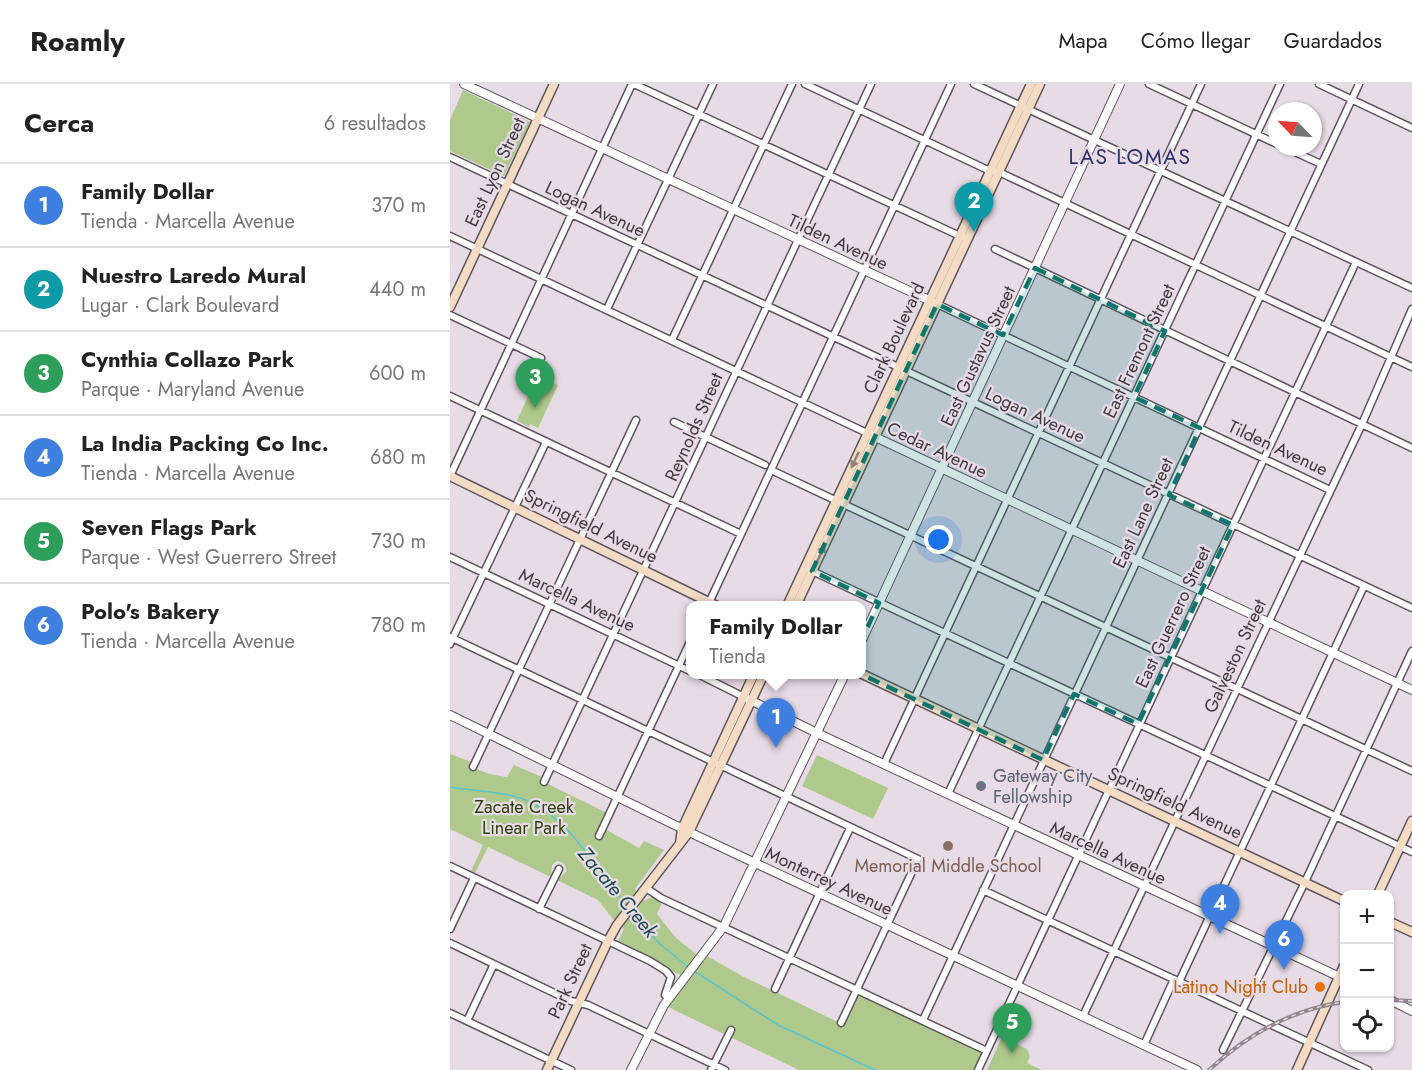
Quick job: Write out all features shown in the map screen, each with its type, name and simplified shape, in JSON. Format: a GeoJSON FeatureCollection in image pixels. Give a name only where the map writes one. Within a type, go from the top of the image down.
{"type":"FeatureCollection","features":[{"type":"Feature","properties":{"kind":"main road","name":"East Lyon Street"},"geometry":{"type":"LineString","coordinates":[[450,306],[554,84]]}},
{"type":"Feature","properties":{"kind":"main road","name":"Clark Boulevard"},"geometry":{"type":"LineString","coordinates":[[1025,108],[1031,84]]}},
{"type":"Feature","properties":{"kind":"main road","name":"Clark Boulevard"},"geometry":{"type":"LineString","coordinates":[[790,601],[840,502],[1025,108],[1040,84]]}},
{"type":"Feature","properties":{"kind":"main road","name":"Springfield Avenue"},"geometry":{"type":"LineString","coordinates":[[450,476],[705,601]]}},
{"type":"Feature","properties":{"kind":"main road","name":"Clark Boulevard"},"geometry":{"type":"LineString","coordinates":[[798,601],[808,569]]}},
{"type":"Feature","properties":{"kind":"main road","name":"Springfield Avenue"},"geometry":{"type":"LineString","coordinates":[[866,676],[1340,898]]}},
{"type":"Feature","properties":{"kind":"main road"},"geometry":{"type":"LineString","coordinates":[[748,699],[753,679]]}},
{"type":"Feature","properties":{"kind":"main road"},"geometry":{"type":"LineString","coordinates":[[644,891],[680,843],[748,699],[761,679]]}},
{"type":"Feature","properties":{"kind":"main road"},"geometry":{"type":"LineString","coordinates":[[1380,890],[1412,821]]}},
{"type":"Feature","properties":{"kind":"main road","name":"Park Street"},"geometry":{"type":"LineString","coordinates":[[547,1070],[608,941],[628,909],[644,891]]}},
{"type":"Feature","properties":{"kind":"main road"},"geometry":{"type":"LineString","coordinates":[[1394,924],[1412,932]]}},
{"type":"Feature","properties":{"kind":"main road"},"geometry":{"type":"LineString","coordinates":[[1297,1070],[1340,982]]}},
{"type":"Feature","properties":{"kind":"street","name":"Tilden Avenue"},"geometry":{"type":"LineString","coordinates":[[464,84],[474,86],[538,119],[1330,490]]}},
{"type":"Feature","properties":{"kind":"street"},"geometry":{"type":"LineString","coordinates":[[450,476],[633,84],[964,238]]}},
{"type":"Feature","properties":{"kind":"street"},"geometry":{"type":"LineString","coordinates":[[607,309],[713,84]]}},
{"type":"Feature","properties":{"kind":"street"},"geometry":{"type":"LineString","coordinates":[[672,340],[792,84]]}},
{"type":"Feature","properties":{"kind":"street"},"geometry":{"type":"LineString","coordinates":[[805,84],[1065,203],[1412,367]]}},
{"type":"Feature","properties":{"kind":"street","name":"Reynolds Street"},"geometry":{"type":"LineString","coordinates":[[544,782],[871,84]]}},
{"type":"Feature","properties":{"kind":"street"},"geometry":{"type":"LineString","coordinates":[[712,601],[741,534],[951,84]]}},
{"type":"Feature","properties":{"kind":"street"},"geometry":{"type":"LineString","coordinates":[[974,84],[1412,288]]}},
{"type":"Feature","properties":{"kind":"street","name":"East Gustavus Street"},"geometry":{"type":"LineString","coordinates":[[866,630],[1120,84]]}},
{"type":"Feature","properties":{"kind":"street"},"geometry":{"type":"LineString","coordinates":[[1149,84],[1268,140]]}},
{"type":"Feature","properties":{"kind":"street"},"geometry":{"type":"LineString","coordinates":[[884,764],[1201,84]]}},
{"type":"Feature","properties":{"kind":"street","name":"East Fremont Street"},"geometry":{"type":"LineString","coordinates":[[948,794],[1280,84]]}},
{"type":"Feature","properties":{"kind":"street"},"geometry":{"type":"LineString","coordinates":[[1319,84],[1412,128]]}},
{"type":"Feature","properties":{"kind":"street","name":"East Lane Street"},"geometry":{"type":"LineString","coordinates":[[923,1020],[1262,297],[1290,231],[1359,84]]}},
{"type":"Feature","properties":{"kind":"street"},"geometry":{"type":"LineString","coordinates":[[1304,156],[1321,164]]}},
{"type":"Feature","properties":{"kind":"street","name":"Logan Avenue"},"geometry":{"type":"LineString","coordinates":[[450,157],[1412,608]]}},
{"type":"Feature","properties":{"kind":"street","name":"Cedar Avenue"},"geometry":{"type":"LineString","coordinates":[[450,236],[1412,690]]}},
{"type":"Feature","properties":{"kind":"street"},"geometry":{"type":"LineString","coordinates":[[995,249],[1412,448]]}},
{"type":"Feature","properties":{"kind":"street","name":"East Guerrero Street"},"geometry":{"type":"LineString","coordinates":[[978,1070],[1356,262]]}},
{"type":"Feature","properties":{"kind":"street","name":"Galveston Street"},"geometry":{"type":"LineString","coordinates":[[1083,1016],[1362,424],[1412,309]]}},
{"type":"Feature","properties":{"kind":"street"},"geometry":{"type":"LineString","coordinates":[[450,315],[541,358]]}},
{"type":"Feature","properties":{"kind":"street"},"geometry":{"type":"LineString","coordinates":[[450,396],[741,534]]}},
{"type":"Feature","properties":{"kind":"street"},"geometry":{"type":"LineString","coordinates":[[473,767],[636,420]]}},
{"type":"Feature","properties":{"kind":"street"},"geometry":{"type":"LineString","coordinates":[[674,422],[765,465]]}},
{"type":"Feature","properties":{"kind":"street"},"geometry":{"type":"LineString","coordinates":[[546,442],[451,639],[519,669],[918,859],[841,1023]]}},
{"type":"Feature","properties":{"kind":"street"},"geometry":{"type":"LineString","coordinates":[[771,470],[1412,771]]}},
{"type":"Feature","properties":{"kind":"street","name":"Marcella Avenue"},"geometry":{"type":"LineString","coordinates":[[450,556],[686,669]]}},
{"type":"Feature","properties":{"kind":"street"},"geometry":{"type":"LineString","coordinates":[[808,569],[1412,852]]}},
{"type":"Feature","properties":{"kind":"street"},"geometry":{"type":"LineString","coordinates":[[1144,1045],[1240,852],[1364,586]]}},
{"type":"Feature","properties":{"kind":"street"},"geometry":{"type":"LineString","coordinates":[[599,836],[686,651]]}},
{"type":"Feature","properties":{"kind":"street"},"geometry":{"type":"LineString","coordinates":[[1223,1050],[1305,882],[1412,651]]}},
{"type":"Feature","properties":{"kind":"street","name":"Marcella Avenue"},"geometry":{"type":"LineString","coordinates":[[706,679],[1078,856],[1340,977]]}},
{"type":"Feature","properties":{"kind":"street"},"geometry":{"type":"LineString","coordinates":[[631,1070],[668,999],[724,926],[843,679]]}},
{"type":"Feature","properties":{"kind":"street","name":"Monterrey Avenue"},"geometry":{"type":"LineString","coordinates":[[450,715],[686,831],[1197,1070]]}},
{"type":"Feature","properties":{"kind":"street"},"geometry":{"type":"LineString","coordinates":[[775,989],[850,828]]}},
{"type":"Feature","properties":{"kind":"street"},"geometry":{"type":"LineString","coordinates":[[450,866],[650,961],[669,974],[670,981],[665,995],[668,999]]}},
{"type":"Feature","properties":{"kind":"street"},"geometry":{"type":"LineString","coordinates":[[539,909],[559,869]]}},
{"type":"Feature","properties":{"kind":"street"},"geometry":{"type":"LineString","coordinates":[[450,929],[474,878]]}},
{"type":"Feature","properties":{"kind":"street"},"geometry":{"type":"LineString","coordinates":[[983,890],[1368,1070]]}},
{"type":"Feature","properties":{"kind":"street"},"geometry":{"type":"LineString","coordinates":[[644,891],[724,926],[987,1051]]}},
{"type":"Feature","properties":{"kind":"street"},"geometry":{"type":"LineString","coordinates":[[450,943],[525,979],[588,1005],[712,1067],[725,1070]]}},
{"type":"Feature","properties":{"kind":"street"},"geometry":{"type":"LineString","coordinates":[[467,1021],[494,964]]}},
{"type":"Feature","properties":{"kind":"street"},"geometry":{"type":"LineString","coordinates":[[1394,1002],[1412,1011]]}},
{"type":"Feature","properties":{"kind":"street"},"geometry":{"type":"LineString","coordinates":[[450,1013],[571,1070]]}},
{"type":"Feature","properties":{"kind":"street"},"geometry":{"type":"LineString","coordinates":[[712,1067],[731,1030]]}},
{"type":"Feature","properties":{"kind":"highlighted area"},"geometry":{"type":"Polygon","coordinates":[[[1035,268],[1165,331],[1134,397],[1200,428],[1169,495],[1233,525],[1138,724],[1074,694],[1043,760],[848,668],[879,603],[812,571],[937,304],[1003,335],[1035,268]]]}},
{"type":"Feature","properties":{"kind":"green space"},"geometry":{"type":"Polygon","coordinates":[[[463,90],[530,122],[504,176],[450,151],[450,120],[463,90]]]}},
{"type":"Feature","properties":{"kind":"green space"},"geometry":{"type":"Polygon","coordinates":[[[540,370],[550,375],[548,380],[558,385],[538,428],[530,424],[529,427],[517,421],[540,370]]]}},
{"type":"Feature","properties":{"kind":"green space","name":"Zacate Creek Linear Park"},"geometry":{"type":"Polygon","coordinates":[[[450,754],[471,762],[470,766],[489,774],[507,777],[514,765],[542,777],[548,784],[607,813],[596,835],[605,829],[639,848],[644,841],[664,850],[635,889],[644,901],[652,897],[662,903],[657,914],[676,938],[704,960],[707,956],[742,976],[838,1022],[844,1022],[857,996],[861,996],[980,1051],[982,1054],[975,1070],[799,1070],[668,1007],[688,980],[618,941],[624,929],[598,900],[557,880],[566,872],[563,863],[557,861],[552,865],[551,877],[488,847],[475,873],[471,871],[483,845],[450,829],[450,754]]]}},
{"type":"Feature","properties":{"kind":"green space"},"geometry":{"type":"Polygon","coordinates":[[[817,755],[888,788],[873,819],[802,786],[817,755]]]}},
{"type":"Feature","properties":{"kind":"green space"},"geometry":{"type":"Polygon","coordinates":[[[1002,1037],[1027,1049],[1030,1057],[1027,1063],[1042,1070],[987,1070],[1002,1037]]]}},
{"type":"Feature","properties":{"kind":"waterway","name":"Zacate Creek"},"geometry":{"type":"LineString","coordinates":[[450,787],[520,798],[542,809],[570,833],[626,906]]}},
{"type":"Feature","properties":{"kind":"waterway","name":"Zacate Creek"},"geometry":{"type":"LineString","coordinates":[[631,912],[660,944],[688,967]]}},
{"type":"Feature","properties":{"kind":"waterway","name":"Zacate Creek"},"geometry":{"type":"LineString","coordinates":[[694,971],[778,1025],[875,1070]]}},
{"type":"Feature","properties":{"kind":"railway"},"geometry":{"type":"LineString","coordinates":[[1394,1000],[1412,1001]]}},
{"type":"Feature","properties":{"kind":"railway"},"geometry":{"type":"LineString","coordinates":[[1209,1070],[1255,1035],[1289,1017],[1340,1003]]}},
{"type":"Feature","properties":{"kind":"place","name":"Nuestro Laredo Mural"},"geometry":{"type":"Point","coordinates":[974,232]}},
{"type":"Feature","properties":{"kind":"place","name":"Cynthia Collazo Park"},"geometry":{"type":"Point","coordinates":[535,408]}},
{"type":"Feature","properties":{"kind":"place","name":"Family Dollar"},"geometry":{"type":"Point","coordinates":[776,748]}},
{"type":"Feature","properties":{"kind":"place","name":"Gateway City Fellowship"},"geometry":{"type":"Point","coordinates":[981,786]}},
{"type":"Feature","properties":{"kind":"place","name":"Memorial Middle School"},"geometry":{"type":"Point","coordinates":[948,846]}},
{"type":"Feature","properties":{"kind":"place","name":"La India Packing Co Inc."},"geometry":{"type":"Point","coordinates":[1220,934]}},
{"type":"Feature","properties":{"kind":"place","name":"Polo's Bakery"},"geometry":{"type":"Point","coordinates":[1284,970]}},
{"type":"Feature","properties":{"kind":"place","name":"Latino Night Club"},"geometry":{"type":"Point","coordinates":[1320,987]}},
{"type":"Feature","properties":{"kind":"place","name":"Seven Flags Park"},"geometry":{"type":"Point","coordinates":[1012,1053]}},
{"type":"Feature","properties":{"kind":"district","name":"LAS LOMAS"},"geometry":{"type":"Point","coordinates":[1130,157]}}]}
